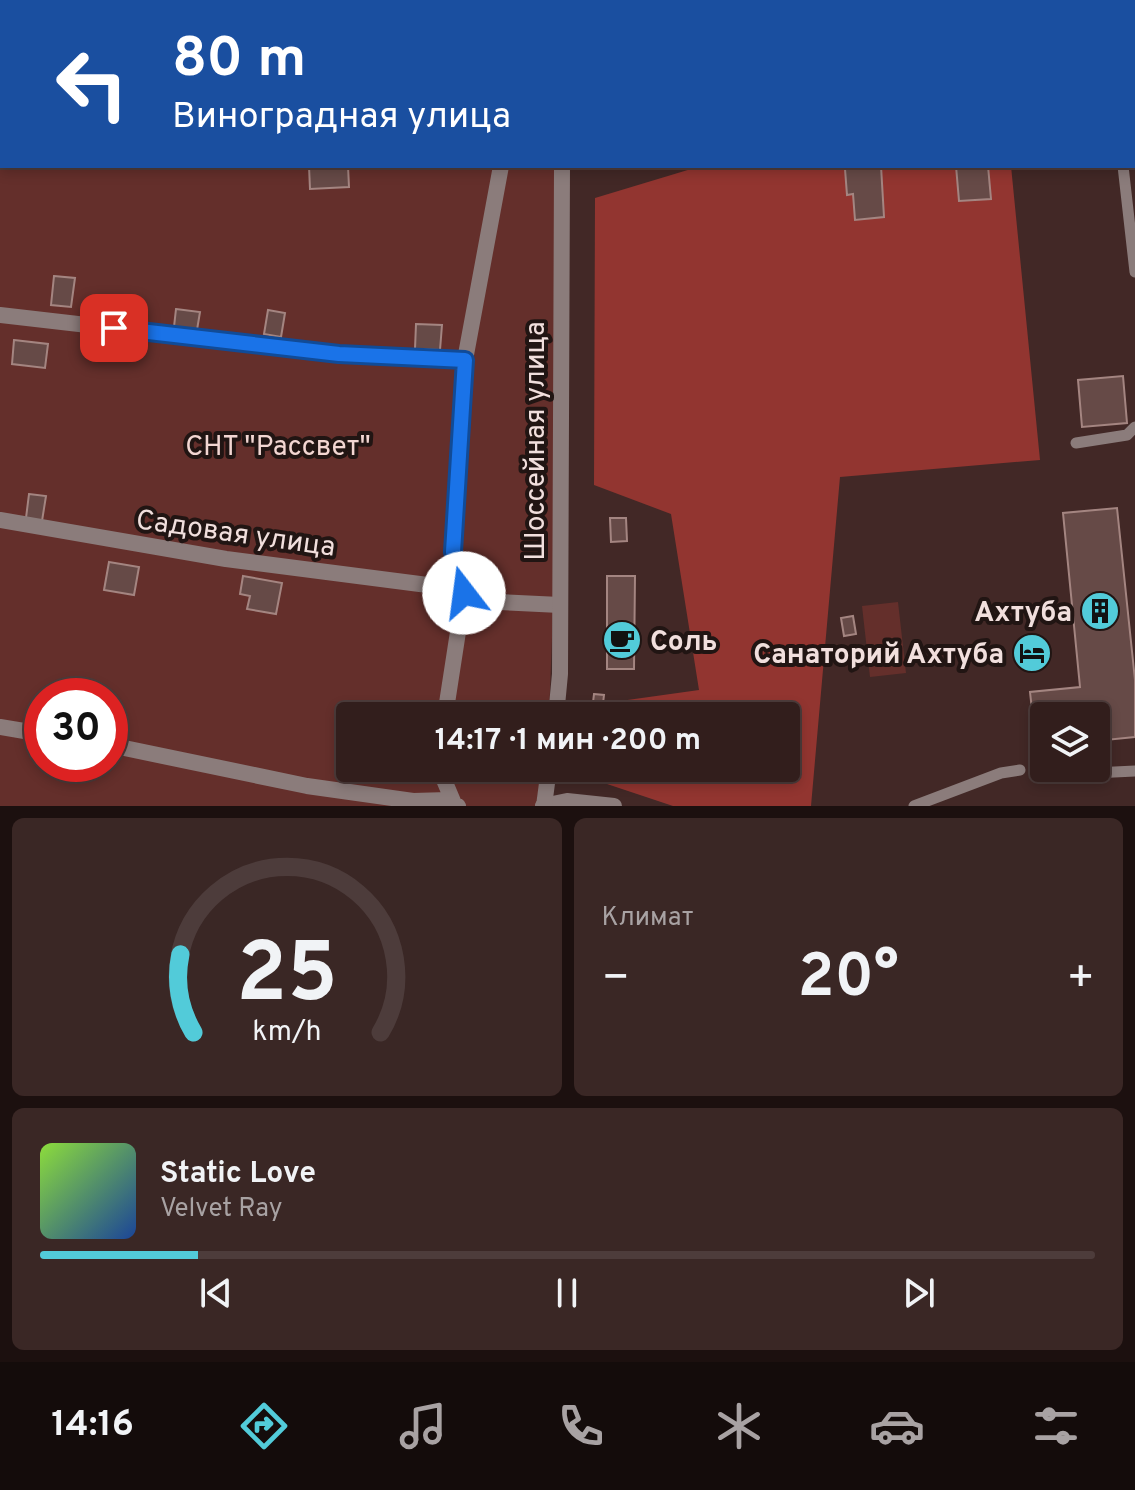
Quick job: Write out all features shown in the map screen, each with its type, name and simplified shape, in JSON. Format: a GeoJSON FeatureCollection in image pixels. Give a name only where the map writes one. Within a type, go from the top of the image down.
{"type":"FeatureCollection","features":[{"type":"Feature","properties":{"kind":"street"},"geometry":{"type":"LineString","coordinates":[[447,702],[464,593],[453,552],[465,360],[501,168]]}},
{"type":"Feature","properties":{"kind":"street","name":"Шоссейная улица"},"geometry":{"type":"LineString","coordinates":[[557,702],[560,605],[562,168]]}},
{"type":"Feature","properties":{"kind":"street"},"geometry":{"type":"LineString","coordinates":[[0,315],[339,354],[465,360]]}},
{"type":"Feature","properties":{"kind":"street","name":"Садовая улица"},"geometry":{"type":"LineString","coordinates":[[0,520],[226,559],[443,587],[499,602],[560,605]]}},
{"type":"Feature","properties":{"kind":"street"},"geometry":{"type":"LineString","coordinates":[[0,727],[24,731]]}},
{"type":"Feature","properties":{"kind":"street"},"geometry":{"type":"LineString","coordinates":[[128,749],[307,786],[413,801],[448,800],[456,806]]}},
{"type":"Feature","properties":{"kind":"street"},"geometry":{"type":"LineString","coordinates":[[445,782],[456,806]]}},
{"type":"Feature","properties":{"kind":"street"},"geometry":{"type":"LineString","coordinates":[[547,782],[544,806],[567,801],[614,806]]}},
{"type":"Feature","properties":{"kind":"lane"},"geometry":{"type":"LineString","coordinates":[[1123,168],[1135,272]]}},
{"type":"Feature","properties":{"kind":"lane"},"geometry":{"type":"LineString","coordinates":[[1076,443],[1127,435],[1135,427]]}},
{"type":"Feature","properties":{"kind":"lane"},"geometry":{"type":"LineString","coordinates":[[914,806],[1001,773],[1020,770]]}},
{"type":"Feature","properties":{"kind":"lane"},"geometry":{"type":"LineString","coordinates":[[1110,772],[1135,771]]}},
{"type":"Feature","properties":{"kind":"green space","name":"СНТ \"Рассвет\""},"geometry":{"type":"Polygon","coordinates":[[[0,168],[557,168],[556,533],[550,702],[336,702],[336,782],[540,782],[536,806],[0,806],[0,168]]]}},
{"type":"Feature","properties":{"kind":"green space"},"geometry":{"type":"Polygon","coordinates":[[[898,602],[906,673],[870,677],[862,606],[898,602]]]}},
{"type":"Feature","properties":{"kind":"shaded area"},"geometry":{"type":"Polygon","coordinates":[[[694,168],[1011,168],[1040,460],[840,477],[811,806],[673,806],[604,783],[800,782],[800,702],[613,702],[699,690],[671,514],[594,485],[595,198],[694,168]]]}},
{"type":"Feature","properties":{"kind":"building"},"geometry":{"type":"Polygon","coordinates":[[[309,168],[348,168],[349,187],[310,189],[309,168]]]}},
{"type":"Feature","properties":{"kind":"building"},"geometry":{"type":"Polygon","coordinates":[[[881,168],[884,217],[855,220],[853,194],[847,195],[845,169],[881,168]]]}},
{"type":"Feature","properties":{"kind":"building"},"geometry":{"type":"Polygon","coordinates":[[[956,168],[988,168],[991,199],[959,201],[956,168]]]}},
{"type":"Feature","properties":{"kind":"building"},"geometry":{"type":"Polygon","coordinates":[[[54,276],[75,278],[71,307],[51,305],[54,276]]]}},
{"type":"Feature","properties":{"kind":"building"},"geometry":{"type":"Polygon","coordinates":[[[176,309],[200,312],[197,330],[174,327],[176,309]]]}},
{"type":"Feature","properties":{"kind":"building"},"geometry":{"type":"Polygon","coordinates":[[[268,310],[285,313],[281,337],[264,334],[268,310]]]}},
{"type":"Feature","properties":{"kind":"building"},"geometry":{"type":"Polygon","coordinates":[[[416,324],[442,325],[440,350],[415,349],[416,324]]]}},
{"type":"Feature","properties":{"kind":"building"},"geometry":{"type":"Polygon","coordinates":[[[14,340],[48,344],[45,368],[12,364],[14,340]]]}},
{"type":"Feature","properties":{"kind":"building"},"geometry":{"type":"Polygon","coordinates":[[[1123,376],[1127,423],[1082,427],[1078,380],[1123,376]]]}},
{"type":"Feature","properties":{"kind":"building"},"geometry":{"type":"Polygon","coordinates":[[[29,494],[46,496],[42,521],[26,518],[29,494]]]}},
{"type":"Feature","properties":{"kind":"building","name":"Ахтуба"},"geometry":{"type":"Polygon","coordinates":[[[1117,508],[1135,680],[1135,737],[1110,740],[1110,702],[1031,702],[1030,692],[1080,687],[1063,513],[1117,508]]]}},
{"type":"Feature","properties":{"kind":"building"},"geometry":{"type":"Polygon","coordinates":[[[610,518],[626,518],[627,541],[611,542],[610,518]]]}},
{"type":"Feature","properties":{"kind":"building"},"geometry":{"type":"Polygon","coordinates":[[[109,562],[139,567],[134,595],[104,590],[109,562]]]}},
{"type":"Feature","properties":{"kind":"building"},"geometry":{"type":"Polygon","coordinates":[[[243,576],[282,583],[276,614],[247,609],[250,596],[240,594],[243,576]]]}},
{"type":"Feature","properties":{"kind":"building"},"geometry":{"type":"Polygon","coordinates":[[[607,576],[635,576],[634,669],[607,669],[607,576]]]}},
{"type":"Feature","properties":{"kind":"building"},"geometry":{"type":"Polygon","coordinates":[[[853,616],[856,634],[844,636],[841,618],[853,616]]]}},
{"type":"Feature","properties":{"kind":"building"},"geometry":{"type":"Polygon","coordinates":[[[594,694],[604,695],[603,702],[593,702],[594,694]]]}},
{"type":"Feature","properties":{"kind":"place","name":"Ахтуба"},"geometry":{"type":"Point","coordinates":[1100,611]}},
{"type":"Feature","properties":{"kind":"place","name":"Соль"},"geometry":{"type":"Point","coordinates":[622,640]}},
{"type":"Feature","properties":{"kind":"place","name":"Санаторий Ахтуба"},"geometry":{"type":"Point","coordinates":[1032,653]}},
{"type":"Feature","properties":{"kind":"route"},"geometry":{"type":"LineString","coordinates":[[114,328],[339,354],[465,360],[453,552],[464,593]]}}]}
